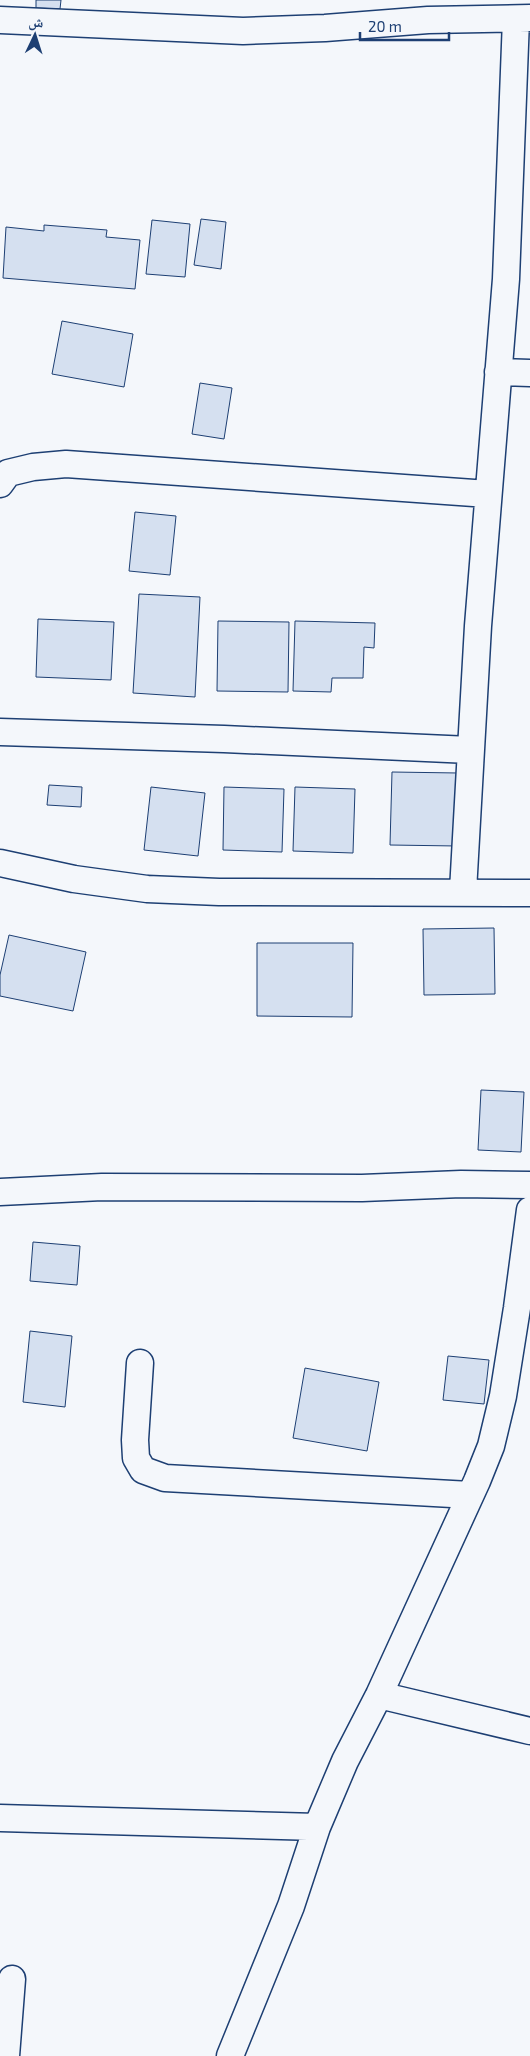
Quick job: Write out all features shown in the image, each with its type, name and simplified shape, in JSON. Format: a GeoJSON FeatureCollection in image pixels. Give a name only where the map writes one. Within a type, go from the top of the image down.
{"type":"FeatureCollection","features":[{"type":"Feature","properties":{"kind":"street"},"geometry":{"type":"LineString","coordinates":[[0,20],[243,31],[325,28],[428,20],[523,18],[506,279],[488,494],[470,750],[464,891]]}},
{"type":"Feature","properties":{"kind":"street"},"geometry":{"type":"LineString","coordinates":[[498,372],[530,373]]}},
{"type":"Feature","properties":{"kind":"street"},"geometry":{"type":"LineString","coordinates":[[0,484],[8,473],[66,464],[488,494]]}},
{"type":"Feature","properties":{"kind":"street"},"geometry":{"type":"LineString","coordinates":[[0,732],[224,739],[470,750]]}},
{"type":"Feature","properties":{"kind":"street"},"geometry":{"type":"LineString","coordinates":[[0,863],[74,879],[147,888],[219,892],[530,892]]}},
{"type":"Feature","properties":{"kind":"street"},"geometry":{"type":"LineString","coordinates":[[0,1192],[102,1187],[362,1188],[461,1184],[530,1185]]}},
{"type":"Feature","properties":{"kind":"street"},"geometry":{"type":"LineString","coordinates":[[230,2056],[291,1906],[317,1827],[345,1761],[379,1695],[491,1446],[503,1396],[518,1308],[530,1210]]}},
{"type":"Feature","properties":{"kind":"street"},"geometry":{"type":"LineString","coordinates":[[140,1363],[135,1440],[136,1458],[143,1470],[165,1478],[470,1495]]}},
{"type":"Feature","properties":{"kind":"street"},"geometry":{"type":"LineString","coordinates":[[379,1695],[530,1731]]}},
{"type":"Feature","properties":{"kind":"street"},"geometry":{"type":"LineString","coordinates":[[0,1818],[317,1827]]}},
{"type":"Feature","properties":{"kind":"street"},"geometry":{"type":"LineString","coordinates":[[6,2056],[12,1979]]}},
{"type":"Feature","properties":{"kind":"building"},"geometry":{"type":"Polygon","coordinates":[[[36,0],[61,0],[60,9],[36,8],[36,0]]]}},
{"type":"Feature","properties":{"kind":"building"},"geometry":{"type":"Polygon","coordinates":[[[201,219],[226,222],[221,269],[194,265],[201,219]]]}},
{"type":"Feature","properties":{"kind":"building"},"geometry":{"type":"Polygon","coordinates":[[[152,220],[190,224],[185,277],[146,274],[152,220]]]}},
{"type":"Feature","properties":{"kind":"building"},"geometry":{"type":"Polygon","coordinates":[[[44,225],[107,230],[106,237],[140,240],[135,289],[3,278],[6,227],[44,231],[44,225]]]}},
{"type":"Feature","properties":{"kind":"building"},"geometry":{"type":"Polygon","coordinates":[[[62,321],[133,334],[124,387],[52,374],[62,321]]]}},
{"type":"Feature","properties":{"kind":"building"},"geometry":{"type":"Polygon","coordinates":[[[200,383],[232,388],[224,439],[192,434],[200,383]]]}},
{"type":"Feature","properties":{"kind":"building"},"geometry":{"type":"Polygon","coordinates":[[[135,512],[176,516],[170,575],[129,571],[135,512]]]}},
{"type":"Feature","properties":{"kind":"building"},"geometry":{"type":"Polygon","coordinates":[[[139,594],[200,597],[195,697],[133,693],[139,594]]]}},
{"type":"Feature","properties":{"kind":"building"},"geometry":{"type":"Polygon","coordinates":[[[38,619],[114,622],[111,680],[36,677],[38,619]]]}},
{"type":"Feature","properties":{"kind":"building"},"geometry":{"type":"Polygon","coordinates":[[[218,621],[289,622],[288,692],[217,691],[218,621]]]}},
{"type":"Feature","properties":{"kind":"building"},"geometry":{"type":"Polygon","coordinates":[[[295,621],[375,623],[374,648],[364,647],[363,678],[332,678],[331,692],[293,691],[295,621]]]}},
{"type":"Feature","properties":{"kind":"building"},"geometry":{"type":"Polygon","coordinates":[[[392,772],[458,773],[457,846],[390,845],[392,772]]]}},
{"type":"Feature","properties":{"kind":"building"},"geometry":{"type":"Polygon","coordinates":[[[49,785],[82,787],[81,807],[47,805],[49,785]]]}},
{"type":"Feature","properties":{"kind":"building"},"geometry":{"type":"Polygon","coordinates":[[[151,787],[205,793],[198,856],[144,850],[151,787]]]}},
{"type":"Feature","properties":{"kind":"building"},"geometry":{"type":"Polygon","coordinates":[[[224,787],[284,789],[282,852],[223,850],[224,787]]]}},
{"type":"Feature","properties":{"kind":"building"},"geometry":{"type":"Polygon","coordinates":[[[295,787],[355,789],[353,853],[293,851],[295,787]]]}},
{"type":"Feature","properties":{"kind":"building"},"geometry":{"type":"Polygon","coordinates":[[[494,928],[495,994],[424,995],[423,929],[494,928]]]}},
{"type":"Feature","properties":{"kind":"building"},"geometry":{"type":"Polygon","coordinates":[[[9,935],[86,952],[73,1011],[0,996],[0,975],[9,935]]]}},
{"type":"Feature","properties":{"kind":"building"},"geometry":{"type":"Polygon","coordinates":[[[257,943],[353,943],[352,1017],[257,1016],[257,943]]]}},
{"type":"Feature","properties":{"kind":"building"},"geometry":{"type":"Polygon","coordinates":[[[481,1090],[524,1092],[521,1152],[478,1150],[481,1090]]]}},
{"type":"Feature","properties":{"kind":"building"},"geometry":{"type":"Polygon","coordinates":[[[33,1242],[80,1246],[77,1285],[30,1281],[33,1242]]]}},
{"type":"Feature","properties":{"kind":"building"},"geometry":{"type":"Polygon","coordinates":[[[30,1331],[72,1336],[65,1407],[23,1402],[30,1331]]]}},
{"type":"Feature","properties":{"kind":"building"},"geometry":{"type":"Polygon","coordinates":[[[448,1356],[489,1360],[484,1404],[443,1400],[448,1356]]]}},
{"type":"Feature","properties":{"kind":"building"},"geometry":{"type":"Polygon","coordinates":[[[305,1368],[379,1382],[367,1451],[293,1438],[305,1368]]]}}]}
